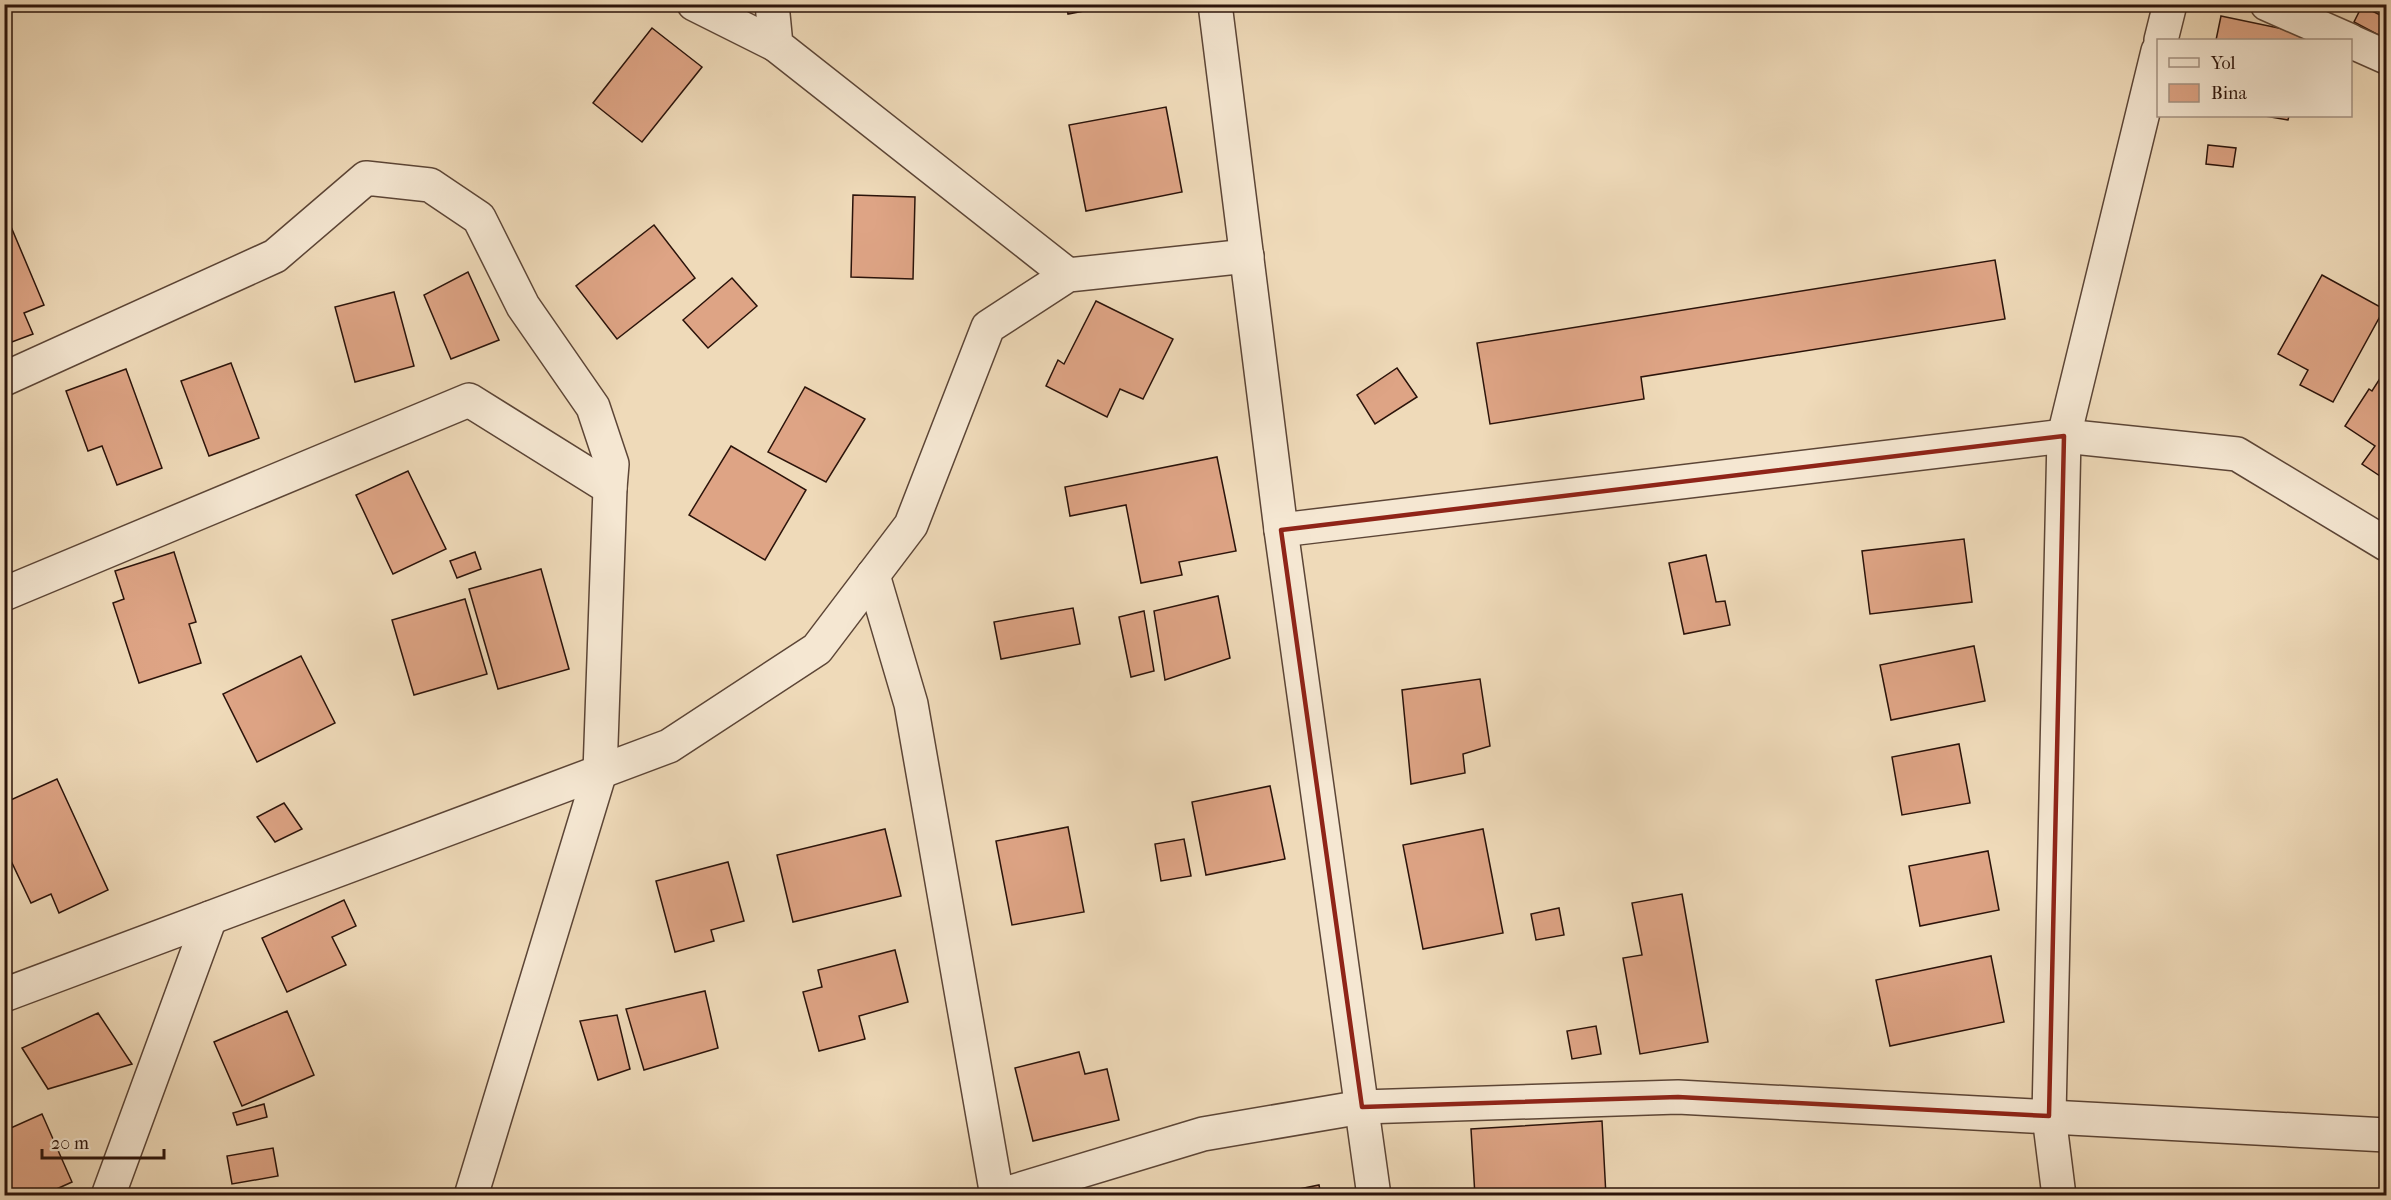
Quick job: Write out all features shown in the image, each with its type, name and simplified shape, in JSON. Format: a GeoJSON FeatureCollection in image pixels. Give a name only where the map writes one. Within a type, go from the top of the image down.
{"type":"FeatureCollection","features":[{"type":"Feature","properties":{"kind":"street"},"geometry":{"type":"LineString","coordinates":[[694,4],[776,45],[1068,275]]}},
{"type":"Feature","properties":{"kind":"street"},"geometry":{"type":"LineString","coordinates":[[772,4],[776,45]]}},
{"type":"Feature","properties":{"kind":"street"},"geometry":{"type":"LineString","coordinates":[[1215,4],[1281,530],[1374,1196]]}},
{"type":"Feature","properties":{"kind":"street"},"geometry":{"type":"LineString","coordinates":[[2161,39],[2170,4]]}},
{"type":"Feature","properties":{"kind":"street"},"geometry":{"type":"LineString","coordinates":[[2267,4],[2346,39]]}},
{"type":"Feature","properties":{"kind":"street"},"geometry":{"type":"LineString","coordinates":[[2352,42],[2386,57]]}},
{"type":"Feature","properties":{"kind":"street"},"geometry":{"type":"LineString","coordinates":[[2059,1196],[2049,1116],[2064,436],[2157,55]]}},
{"type":"Feature","properties":{"kind":"street"},"geometry":{"type":"LineString","coordinates":[[4,379],[275,256],[366,178],[430,185],[479,218],[523,306],[592,407],[612,464],[600,772],[471,1196]]}},
{"type":"Feature","properties":{"kind":"street"},"geometry":{"type":"LineString","coordinates":[[4,995],[669,746],[817,648],[873,575],[911,525],[988,327],[1068,275],[1247,256]]}},
{"type":"Feature","properties":{"kind":"street"},"geometry":{"type":"LineString","coordinates":[[4,594],[469,400],[610,488]]}},
{"type":"Feature","properties":{"kind":"street"},"geometry":{"type":"LineString","coordinates":[[1281,530],[2064,436],[2237,454],[2386,544]]}},
{"type":"Feature","properties":{"kind":"street"},"geometry":{"type":"LineString","coordinates":[[873,575],[911,704],[998,1196],[1203,1134],[1362,1107],[1678,1097],[2386,1135]]}},
{"type":"Feature","properties":{"kind":"street"},"geometry":{"type":"LineString","coordinates":[[108,1196],[210,918]]}},
{"type":"Feature","properties":{"kind":"highlighted area"},"geometry":{"type":"Polygon","coordinates":[[[2064,436],[2049,1116],[1678,1097],[1362,1107],[1281,530],[2064,436]]]}},
{"type":"Feature","properties":{"kind":"building"},"geometry":{"type":"Polygon","coordinates":[[[1066,4],[1120,4],[1068,14],[1066,4]]]}},
{"type":"Feature","properties":{"kind":"building"},"geometry":{"type":"Polygon","coordinates":[[[2362,6],[2384,17],[2386,11],[2386,39],[2354,22],[2362,6]]]}},
{"type":"Feature","properties":{"kind":"building"},"geometry":{"type":"Polygon","coordinates":[[[2221,16],[2307,34],[2305,39],[2216,39],[2221,16]]]}},
{"type":"Feature","properties":{"kind":"building"},"geometry":{"type":"Polygon","coordinates":[[[652,28],[702,67],[642,142],[593,103],[652,28]]]}},
{"type":"Feature","properties":{"kind":"building"},"geometry":{"type":"Polygon","coordinates":[[[1166,107],[1182,192],[1086,211],[1069,125],[1166,107]]]}},
{"type":"Feature","properties":{"kind":"building"},"geometry":{"type":"Polygon","coordinates":[[[2271,117],[2289,117],[2288,120],[2271,117]]]}},
{"type":"Feature","properties":{"kind":"building"},"geometry":{"type":"Polygon","coordinates":[[[2208,145],[2236,148],[2233,167],[2206,164],[2208,145]]]}},
{"type":"Feature","properties":{"kind":"building"},"geometry":{"type":"Polygon","coordinates":[[[853,195],[915,197],[913,279],[851,277],[853,195]]]}},
{"type":"Feature","properties":{"kind":"building"},"geometry":{"type":"Polygon","coordinates":[[[9,222],[44,305],[24,313],[33,334],[4,345],[4,223],[9,222]]]}},
{"type":"Feature","properties":{"kind":"building"},"geometry":{"type":"Polygon","coordinates":[[[654,225],[695,278],[617,339],[576,286],[654,225]]]}},
{"type":"Feature","properties":{"kind":"building"},"geometry":{"type":"Polygon","coordinates":[[[1995,260],[2005,319],[1641,377],[1644,399],[1490,424],[1477,343],[1995,260]]]}},
{"type":"Feature","properties":{"kind":"building"},"geometry":{"type":"Polygon","coordinates":[[[468,272],[499,340],[451,359],[424,295],[468,272]]]}},
{"type":"Feature","properties":{"kind":"building"},"geometry":{"type":"Polygon","coordinates":[[[2322,275],[2384,309],[2333,402],[2300,385],[2308,370],[2278,354],[2322,275]]]}},
{"type":"Feature","properties":{"kind":"building"},"geometry":{"type":"Polygon","coordinates":[[[732,278],[757,306],[708,348],[683,320],[732,278]]]}},
{"type":"Feature","properties":{"kind":"building"},"geometry":{"type":"Polygon","coordinates":[[[394,292],[414,366],[355,382],[335,307],[394,292]]]}},
{"type":"Feature","properties":{"kind":"building"},"geometry":{"type":"Polygon","coordinates":[[[1096,301],[1173,339],[1143,399],[1120,389],[1107,417],[1046,386],[1058,360],[1064,364],[1096,301]]]}},
{"type":"Feature","properties":{"kind":"building"},"geometry":{"type":"Polygon","coordinates":[[[231,363],[259,438],[209,456],[181,381],[231,363]]]}},
{"type":"Feature","properties":{"kind":"building"},"geometry":{"type":"Polygon","coordinates":[[[1397,368],[1417,397],[1375,424],[1357,395],[1397,368]]]}},
{"type":"Feature","properties":{"kind":"building"},"geometry":{"type":"Polygon","coordinates":[[[126,369],[162,468],[117,485],[102,446],[88,451],[66,391],[126,369]]]}},
{"type":"Feature","properties":{"kind":"building"},"geometry":{"type":"Polygon","coordinates":[[[2386,369],[2386,472],[2383,478],[2362,464],[2375,446],[2345,426],[2369,389],[2372,391],[2386,369]]]}},
{"type":"Feature","properties":{"kind":"building"},"geometry":{"type":"Polygon","coordinates":[[[805,387],[865,419],[826,482],[768,452],[805,387]]]}},
{"type":"Feature","properties":{"kind":"building"},"geometry":{"type":"Polygon","coordinates":[[[731,446],[806,490],[765,560],[689,515],[731,446]]]}},
{"type":"Feature","properties":{"kind":"building"},"geometry":{"type":"Polygon","coordinates":[[[1217,457],[1236,551],[1179,562],[1182,575],[1141,583],[1126,505],[1070,516],[1065,487],[1217,457]]]}},
{"type":"Feature","properties":{"kind":"building"},"geometry":{"type":"Polygon","coordinates":[[[408,471],[446,549],[393,574],[356,495],[408,471]]]}},
{"type":"Feature","properties":{"kind":"building"},"geometry":{"type":"Polygon","coordinates":[[[1964,539],[1972,602],[1870,614],[1862,551],[1964,539]]]}},
{"type":"Feature","properties":{"kind":"building"},"geometry":{"type":"Polygon","coordinates":[[[174,552],[196,622],[189,624],[201,663],[139,683],[113,603],[124,599],[115,571],[174,552]]]}},
{"type":"Feature","properties":{"kind":"building"},"geometry":{"type":"Polygon","coordinates":[[[475,552],[481,569],[457,578],[450,561],[475,552]]]}},
{"type":"Feature","properties":{"kind":"building"},"geometry":{"type":"Polygon","coordinates":[[[1706,555],[1716,602],[1725,601],[1730,625],[1684,634],[1669,563],[1706,555]]]}},
{"type":"Feature","properties":{"kind":"building"},"geometry":{"type":"Polygon","coordinates":[[[541,569],[569,669],[498,689],[469,589],[541,569]]]}},
{"type":"Feature","properties":{"kind":"building"},"geometry":{"type":"Polygon","coordinates":[[[1218,596],[1230,658],[1165,680],[1154,611],[1218,596]]]}},
{"type":"Feature","properties":{"kind":"building"},"geometry":{"type":"Polygon","coordinates":[[[465,599],[487,674],[414,695],[392,620],[465,599]]]}},
{"type":"Feature","properties":{"kind":"building"},"geometry":{"type":"Polygon","coordinates":[[[1073,608],[1080,644],[1001,659],[994,622],[1073,608]]]}},
{"type":"Feature","properties":{"kind":"building"},"geometry":{"type":"Polygon","coordinates":[[[1144,611],[1154,671],[1131,677],[1119,617],[1144,611]]]}},
{"type":"Feature","properties":{"kind":"building"},"geometry":{"type":"Polygon","coordinates":[[[1974,646],[1985,701],[1891,720],[1880,665],[1974,646]]]}},
{"type":"Feature","properties":{"kind":"building"},"geometry":{"type":"Polygon","coordinates":[[[301,656],[335,723],[257,762],[223,694],[301,656]]]}},
{"type":"Feature","properties":{"kind":"building"},"geometry":{"type":"Polygon","coordinates":[[[1480,679],[1490,746],[1463,754],[1465,773],[1411,784],[1402,690],[1480,679]]]}},
{"type":"Feature","properties":{"kind":"building"},"geometry":{"type":"Polygon","coordinates":[[[1959,744],[1970,803],[1902,815],[1892,757],[1959,744]]]}},
{"type":"Feature","properties":{"kind":"building"},"geometry":{"type":"Polygon","coordinates":[[[57,779],[108,890],[59,913],[51,894],[31,903],[4,846],[4,803],[57,779]]]}},
{"type":"Feature","properties":{"kind":"building"},"geometry":{"type":"Polygon","coordinates":[[[1270,786],[1285,859],[1206,875],[1192,802],[1270,786]]]}},
{"type":"Feature","properties":{"kind":"building"},"geometry":{"type":"Polygon","coordinates":[[[284,803],[302,829],[275,842],[257,817],[284,803]]]}},
{"type":"Feature","properties":{"kind":"building"},"geometry":{"type":"Polygon","coordinates":[[[1068,827],[1084,912],[1012,925],[996,841],[1068,827]]]}},
{"type":"Feature","properties":{"kind":"building"},"geometry":{"type":"Polygon","coordinates":[[[885,829],[901,896],[793,922],[777,855],[885,829]]]}},
{"type":"Feature","properties":{"kind":"building"},"geometry":{"type":"Polygon","coordinates":[[[1483,829],[1503,933],[1423,949],[1403,845],[1483,829]]]}},
{"type":"Feature","properties":{"kind":"building"},"geometry":{"type":"Polygon","coordinates":[[[1184,839],[1191,876],[1161,881],[1155,844],[1184,839]]]}},
{"type":"Feature","properties":{"kind":"building"},"geometry":{"type":"Polygon","coordinates":[[[1988,851],[1999,910],[1920,926],[1909,866],[1988,851]]]}},
{"type":"Feature","properties":{"kind":"building"},"geometry":{"type":"Polygon","coordinates":[[[728,862],[744,921],[711,930],[714,941],[675,952],[656,881],[728,862]]]}},
{"type":"Feature","properties":{"kind":"building"},"geometry":{"type":"Polygon","coordinates":[[[1682,894],[1708,1042],[1640,1054],[1623,958],[1642,955],[1632,903],[1682,894]]]}},
{"type":"Feature","properties":{"kind":"building"},"geometry":{"type":"Polygon","coordinates":[[[344,900],[356,926],[332,937],[346,965],[287,992],[262,938],[344,900]]]}},
{"type":"Feature","properties":{"kind":"building"},"geometry":{"type":"Polygon","coordinates":[[[1559,908],[1564,935],[1536,940],[1531,914],[1559,908]]]}},
{"type":"Feature","properties":{"kind":"building"},"geometry":{"type":"Polygon","coordinates":[[[895,950],[908,1002],[859,1016],[865,1039],[819,1051],[803,992],[822,987],[818,970],[895,950]]]}},
{"type":"Feature","properties":{"kind":"building"},"geometry":{"type":"Polygon","coordinates":[[[1991,956],[2004,1022],[1890,1046],[1876,980],[1991,956]]]}},
{"type":"Feature","properties":{"kind":"building"},"geometry":{"type":"Polygon","coordinates":[[[705,991],[718,1048],[644,1070],[626,1009],[705,991]]]}},
{"type":"Feature","properties":{"kind":"building"},"geometry":{"type":"Polygon","coordinates":[[[287,1011],[314,1075],[242,1106],[214,1042],[287,1011]]]}},
{"type":"Feature","properties":{"kind":"building"},"geometry":{"type":"Polygon","coordinates":[[[98,1013],[132,1064],[48,1089],[22,1048],[98,1013]]]}},
{"type":"Feature","properties":{"kind":"building"},"geometry":{"type":"Polygon","coordinates":[[[617,1015],[630,1069],[598,1080],[580,1021],[617,1015]]]}},
{"type":"Feature","properties":{"kind":"building"},"geometry":{"type":"Polygon","coordinates":[[[1596,1026],[1601,1054],[1572,1059],[1567,1031],[1596,1026]]]}},
{"type":"Feature","properties":{"kind":"building"},"geometry":{"type":"Polygon","coordinates":[[[1079,1052],[1085,1074],[1107,1069],[1119,1120],[1033,1141],[1015,1068],[1079,1052]]]}},
{"type":"Feature","properties":{"kind":"building"},"geometry":{"type":"Polygon","coordinates":[[[264,1104],[267,1117],[237,1125],[233,1113],[264,1104]]]}},
{"type":"Feature","properties":{"kind":"building"},"geometry":{"type":"Polygon","coordinates":[[[42,1114],[72,1182],[41,1196],[4,1196],[4,1131],[42,1114]]]}},
{"type":"Feature","properties":{"kind":"building"},"geometry":{"type":"Polygon","coordinates":[[[1602,1121],[1606,1196],[1475,1196],[1471,1129],[1602,1121]]]}},
{"type":"Feature","properties":{"kind":"building"},"geometry":{"type":"Polygon","coordinates":[[[273,1148],[278,1176],[232,1184],[227,1156],[273,1148]]]}},
{"type":"Feature","properties":{"kind":"building"},"geometry":{"type":"Polygon","coordinates":[[[1319,1185],[1321,1196],[1265,1196],[1319,1185]]]}}]}
